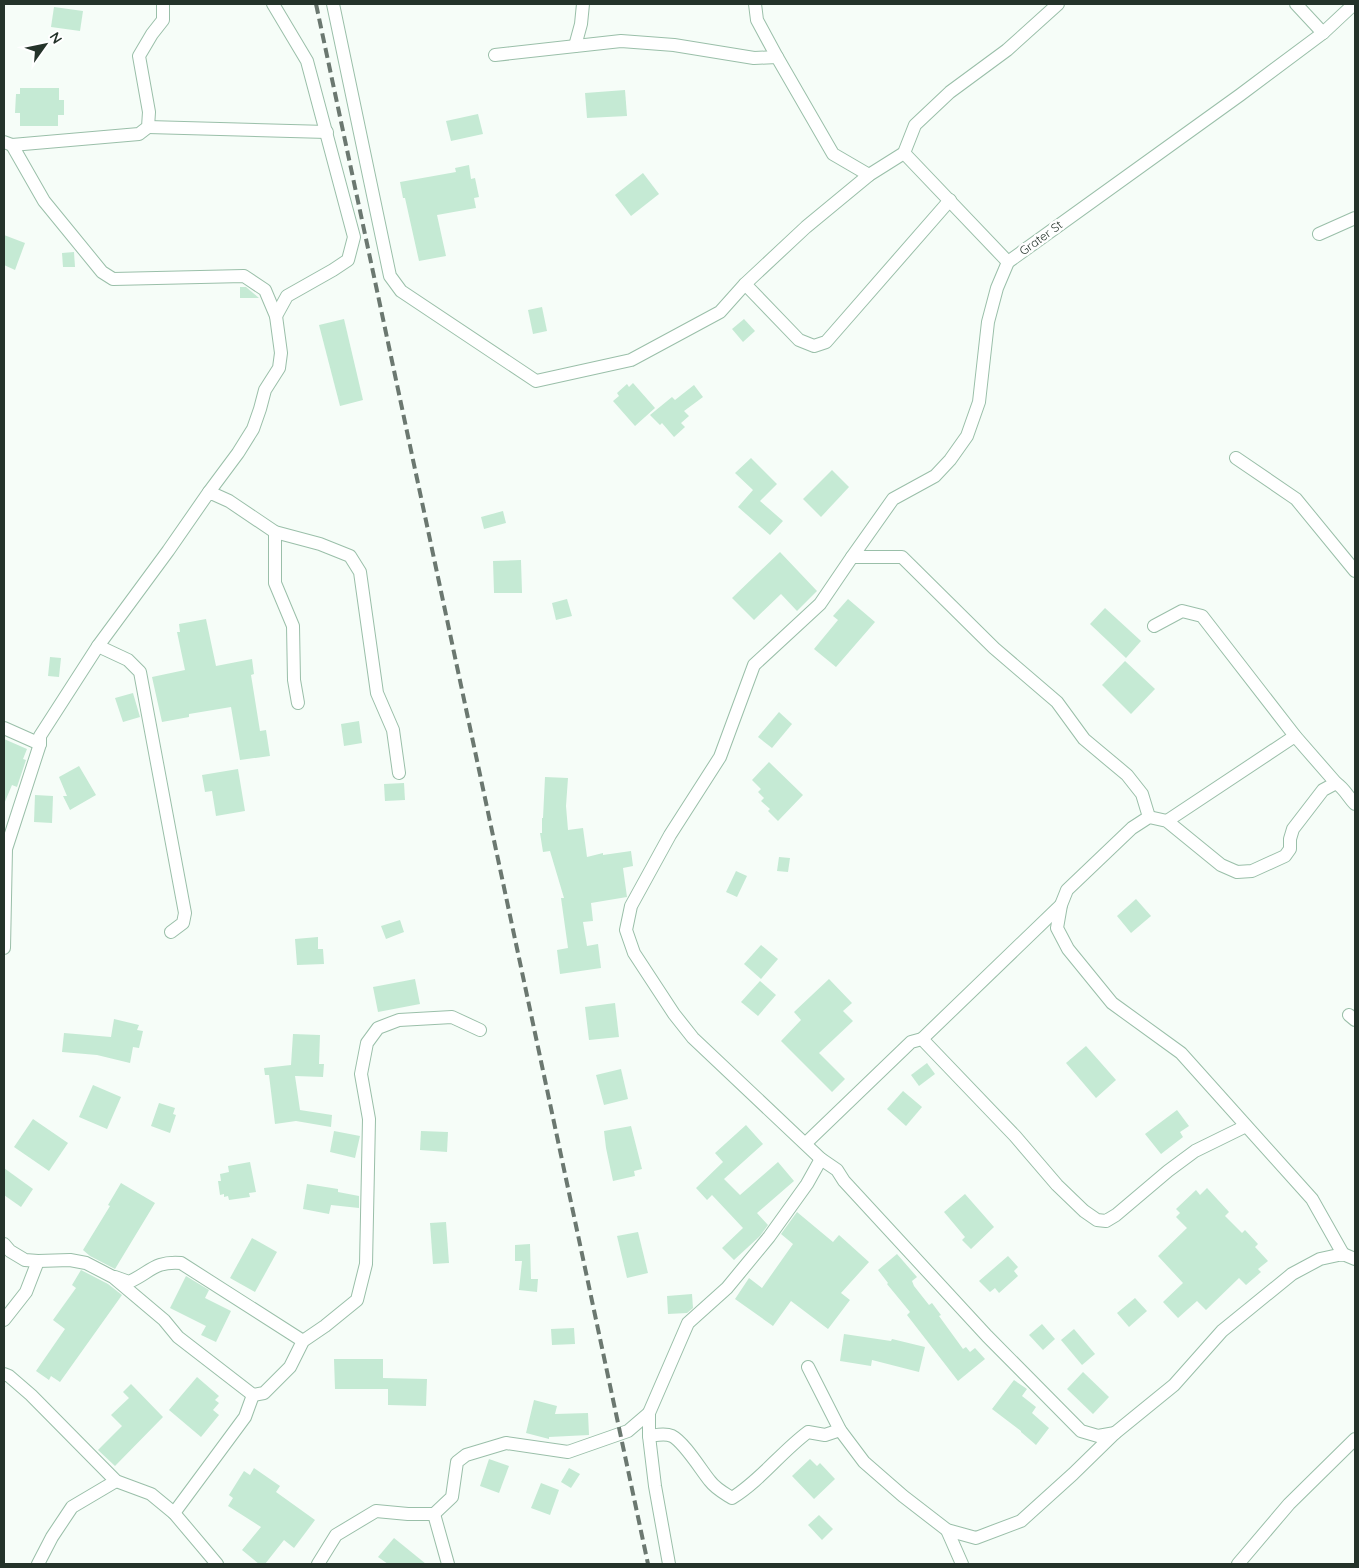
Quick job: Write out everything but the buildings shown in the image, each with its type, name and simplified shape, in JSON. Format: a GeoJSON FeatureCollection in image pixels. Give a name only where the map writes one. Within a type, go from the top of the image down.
{"type":"FeatureCollection","features":[{"type":"Feature","properties":{"kind":"street"},"geometry":{"type":"LineString","coordinates":[[148,127],[149,112],[139,56],[163,20],[163,4]]}},
{"type":"Feature","properties":{"kind":"street"},"geometry":{"type":"LineString","coordinates":[[273,4],[307,61],[354,237],[348,260],[287,296],[276,316]]}},
{"type":"Feature","properties":{"kind":"street"},"geometry":{"type":"LineString","coordinates":[[333,4],[390,276],[400,291],[536,381],[631,360],[720,312],[745,284],[806,227],[869,175],[904,153],[915,125],[950,92],[1007,50],[1058,4]]}},
{"type":"Feature","properties":{"kind":"street"},"geometry":{"type":"LineString","coordinates":[[575,46],[584,4]]}},
{"type":"Feature","properties":{"kind":"street"},"geometry":{"type":"LineString","coordinates":[[755,4],[757,20],[833,154],[869,175]]}},
{"type":"Feature","properties":{"kind":"street"},"geometry":{"type":"LineString","coordinates":[[1296,4],[1324,33]]}},
{"type":"Feature","properties":{"kind":"street","name":"Grater St"},"geometry":{"type":"LineString","coordinates":[[1115,1433],[1098,1436],[1081,1431],[987,1336],[853,1191],[836,1170],[821,1159],[693,1038],[674,1014],[634,953],[626,930],[631,906],[644,882],[670,835],[720,757],[754,665],[820,604],[893,499],[935,476],[950,460],[967,436],[979,402],[988,322],[996,288],[1008,262],[1324,33],[1354,4]]}},
{"type":"Feature","properties":{"kind":"street"},"geometry":{"type":"LineString","coordinates":[[495,55],[621,41],[674,45],[754,58],[777,58]]}},
{"type":"Feature","properties":{"kind":"street"},"geometry":{"type":"LineString","coordinates":[[4,948],[6,850],[40,744],[40,736],[98,646],[238,453],[253,429],[265,390],[279,368],[281,353],[276,316],[265,290],[244,276],[113,279],[102,272],[44,201],[8,144],[139,134],[148,127],[326,132]]}},
{"type":"Feature","properties":{"kind":"street"},"geometry":{"type":"LineString","coordinates":[[904,153],[1008,262]]}},
{"type":"Feature","properties":{"kind":"street"},"geometry":{"type":"LineString","coordinates":[[745,284],[799,340],[814,346],[826,342],[950,200]]}},
{"type":"Feature","properties":{"kind":"street"},"geometry":{"type":"LineString","coordinates":[[1319,234],[1355,218]]}},
{"type":"Feature","properties":{"kind":"street"},"geometry":{"type":"LineString","coordinates":[[1236,458],[1296,499],[1355,571]]}},
{"type":"Feature","properties":{"kind":"street"},"geometry":{"type":"LineString","coordinates":[[209,492],[229,501],[275,532],[320,544],[350,556],[360,572],[377,693],[393,730],[399,773]]}},
{"type":"Feature","properties":{"kind":"street"},"geometry":{"type":"LineString","coordinates":[[275,532],[275,583],[293,626],[294,680],[298,703]]}},
{"type":"Feature","properties":{"kind":"street"},"geometry":{"type":"LineString","coordinates":[[852,557],[902,557],[994,648],[1057,702],[1084,739],[1126,775],[1142,794],[1149,817]]}},
{"type":"Feature","properties":{"kind":"street"},"geometry":{"type":"LineString","coordinates":[[1154,626],[1182,611],[1202,616],[1295,736],[1336,783],[1344,788],[1355,804]]}},
{"type":"Feature","properties":{"kind":"street"},"geometry":{"type":"LineString","coordinates":[[98,646],[128,660],[140,672],[185,912],[183,924],[170,932]]}},
{"type":"Feature","properties":{"kind":"street"},"geometry":{"type":"LineString","coordinates":[[4,728],[40,744]]}},
{"type":"Feature","properties":{"kind":"street"},"geometry":{"type":"LineString","coordinates":[[1167,821],[1295,736]]}},
{"type":"Feature","properties":{"kind":"street"},"geometry":{"type":"LineString","coordinates":[[808,1367],[840,1430],[864,1462],[903,1496],[947,1530],[976,1538],[1020,1521],[1074,1474],[1115,1433],[1174,1385],[1222,1331],[1292,1274],[1320,1259],[1349,1256],[1312,1199],[1181,1053],[1112,1003],[1068,949],[1057,928],[1061,905],[1067,890],[1132,828],[1149,817],[1167,821],[1221,865],[1237,872],[1252,871],[1285,856],[1290,849],[1293,829],[1323,790],[1336,783]]}},
{"type":"Feature","properties":{"kind":"street"},"geometry":{"type":"LineString","coordinates":[[806,1144],[911,1042],[922,1039],[1061,905]]}},
{"type":"Feature","properties":{"kind":"street"},"geometry":{"type":"LineString","coordinates":[[113,1277],[164,1320],[178,1337],[253,1395],[264,1394],[290,1367],[303,1341],[325,1326],[356,1300],[366,1264],[369,1119],[361,1074],[367,1043],[378,1028],[400,1020],[452,1017],[480,1030]]}},
{"type":"Feature","properties":{"kind":"street"},"geometry":{"type":"LineString","coordinates":[[922,1039],[1015,1136],[1057,1185],[1084,1211],[1097,1220],[1106,1221],[1116,1215],[1195,1151],[1246,1126]]}},
{"type":"Feature","properties":{"kind":"street"},"geometry":{"type":"LineString","coordinates":[[669,1564],[655,1486],[649,1436],[649,1413],[688,1323],[727,1288],[769,1237],[807,1184],[821,1159]]}},
{"type":"Feature","properties":{"kind":"street"},"geometry":{"type":"LineString","coordinates":[[4,1244],[10,1251],[25,1260],[70,1260],[86,1263],[113,1277],[129,1282],[143,1276],[155,1266],[167,1262],[181,1263],[303,1341]]}},
{"type":"Feature","properties":{"kind":"street"},"geometry":{"type":"LineString","coordinates":[[4,1320],[26,1292],[38,1261]]}},
{"type":"Feature","properties":{"kind":"street"},"geometry":{"type":"LineString","coordinates":[[4,1374],[31,1395],[116,1481],[151,1494],[174,1514],[217,1564]]}},
{"type":"Feature","properties":{"kind":"street"},"geometry":{"type":"LineString","coordinates":[[174,1514],[245,1417],[253,1395]]}},
{"type":"Feature","properties":{"kind":"street"},"geometry":{"type":"LineString","coordinates":[[318,1564],[336,1535],[376,1511],[434,1514],[452,1497],[457,1462],[466,1455],[506,1443],[568,1452],[628,1431],[649,1413]]}},
{"type":"Feature","properties":{"kind":"street"},"geometry":{"type":"LineString","coordinates":[[649,1436],[660,1434],[673,1437],[687,1451],[711,1483],[721,1492],[732,1498],[744,1490],[790,1445],[808,1432],[825,1436],[840,1430]]}},
{"type":"Feature","properties":{"kind":"street"},"geometry":{"type":"LineString","coordinates":[[1238,1564],[1289,1504],[1355,1439]]}},
{"type":"Feature","properties":{"kind":"street"},"geometry":{"type":"LineString","coordinates":[[38,1564],[52,1537],[72,1507],[116,1481]]}},
{"type":"Feature","properties":{"kind":"street"},"geometry":{"type":"LineString","coordinates":[[434,1514],[448,1564]]}},
{"type":"Feature","properties":{"kind":"street"},"geometry":{"type":"LineString","coordinates":[[947,1530],[962,1564]]}},
{"type":"Feature","properties":{"kind":"railway"},"geometry":{"type":"LineString","coordinates":[[316,4],[648,1564]]}}]}
